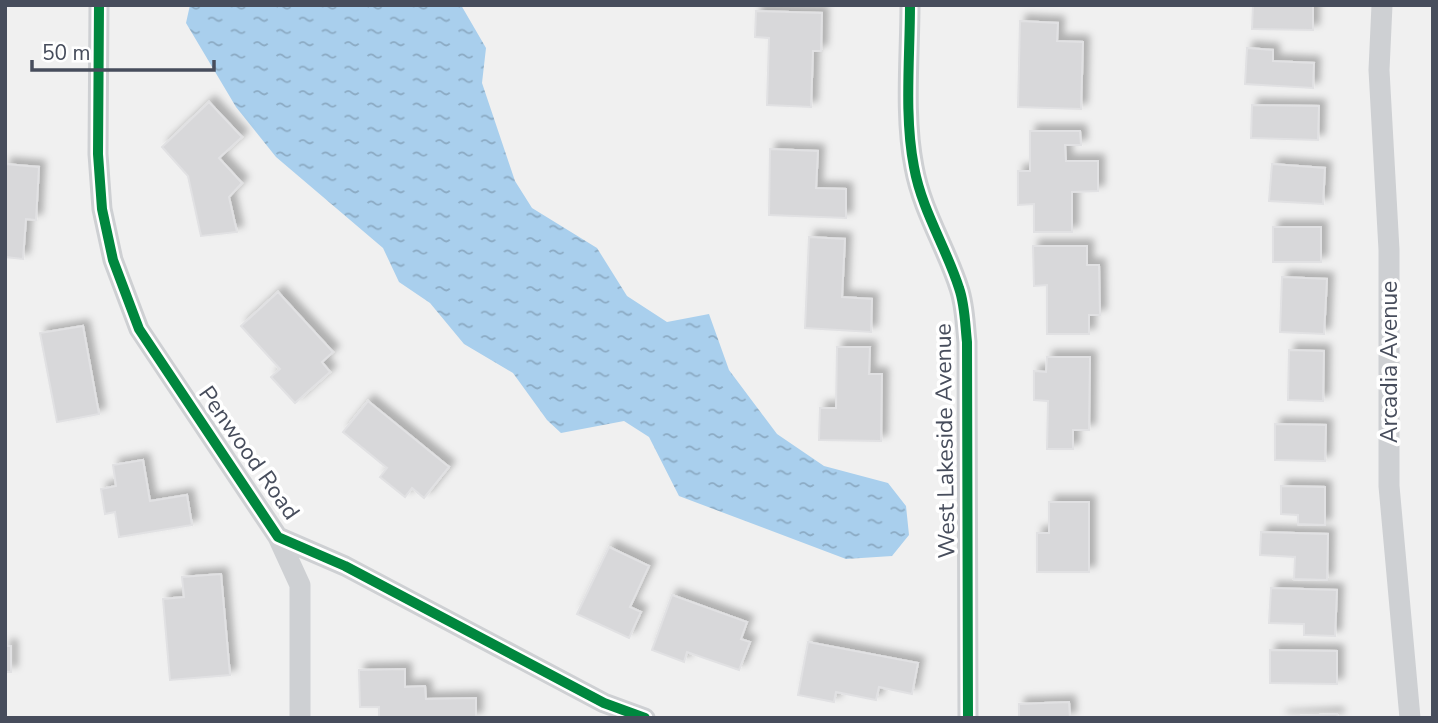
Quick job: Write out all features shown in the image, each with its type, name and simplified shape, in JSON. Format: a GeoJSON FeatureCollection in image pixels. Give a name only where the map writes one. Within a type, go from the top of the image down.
{"type":"FeatureCollection","features":[{"type":"Feature","properties":{"kind":"street","name":"Penwood Road"},"geometry":{"type":"LineString","coordinates":[[99,5],[98,154],[102,209],[113,260],[139,329],[278,537],[345,566],[604,703],[645,718]]}},
{"type":"Feature","properties":{"kind":"street","name":"West Lakeside Avenue"},"geometry":{"type":"LineString","coordinates":[[910,5],[910,140],[914,169],[927,215],[960,292],[967,342],[968,718]]}},
{"type":"Feature","properties":{"kind":"street","name":"Arcadia Avenue"},"geometry":{"type":"LineString","coordinates":[[1381,5],[1378,70],[1389,250],[1389,486],[1410,718]]}},
{"type":"Feature","properties":{"kind":"street"},"geometry":{"type":"LineString","coordinates":[[278,537],[300,585],[300,718]]}},
{"type":"Feature","properties":{"kind":"water"},"geometry":{"type":"Polygon","coordinates":[[[190,5],[461,5],[486,48],[482,83],[515,181],[532,208],[597,248],[627,296],[667,322],[709,314],[729,370],[777,434],[824,466],[888,483],[906,506],[909,535],[892,556],[846,559],[679,496],[649,437],[624,421],[561,433],[547,420],[513,373],[464,344],[430,303],[399,282],[383,248],[276,157],[236,107],[186,23],[190,5]]]}},
{"type":"Feature","properties":{"kind":"building"},"geometry":{"type":"Polygon","coordinates":[[[1253,5],[1313,5],[1313,30],[1252,29],[1253,5]]]}},
{"type":"Feature","properties":{"kind":"building"},"geometry":{"type":"Polygon","coordinates":[[[756,11],[822,13],[821,51],[813,51],[811,107],[767,105],[769,38],[755,37],[756,11]]]}},
{"type":"Feature","properties":{"kind":"building"},"geometry":{"type":"Polygon","coordinates":[[[1020,21],[1058,23],[1057,41],[1083,42],[1081,109],[1018,107],[1020,21]]]}},
{"type":"Feature","properties":{"kind":"building"},"geometry":{"type":"Polygon","coordinates":[[[1247,48],[1273,50],[1273,61],[1314,63],[1313,88],[1245,84],[1247,48]]]}},
{"type":"Feature","properties":{"kind":"building"},"geometry":{"type":"Polygon","coordinates":[[[209,102],[242,137],[219,158],[242,183],[229,197],[237,232],[201,236],[188,176],[162,147],[209,102]]]}},
{"type":"Feature","properties":{"kind":"building"},"geometry":{"type":"Polygon","coordinates":[[[1252,105],[1319,106],[1318,140],[1251,138],[1252,105]]]}},
{"type":"Feature","properties":{"kind":"building"},"geometry":{"type":"Polygon","coordinates":[[[1030,131],[1080,131],[1081,145],[1065,145],[1066,161],[1098,161],[1098,191],[1072,192],[1072,232],[1034,232],[1034,204],[1018,205],[1018,171],[1030,171],[1030,131]]]}},
{"type":"Feature","properties":{"kind":"building"},"geometry":{"type":"Polygon","coordinates":[[[770,149],[818,151],[816,188],[846,189],[846,218],[769,215],[770,149]]]}},
{"type":"Feature","properties":{"kind":"building"},"geometry":{"type":"Polygon","coordinates":[[[5,164],[39,167],[36,220],[26,219],[23,259],[5,257],[5,164]]]}},
{"type":"Feature","properties":{"kind":"building"},"geometry":{"type":"Polygon","coordinates":[[[1272,164],[1325,168],[1323,204],[1269,201],[1272,164]]]}},
{"type":"Feature","properties":{"kind":"building"},"geometry":{"type":"Polygon","coordinates":[[[1273,227],[1321,227],[1321,262],[1273,262],[1273,227]]]}},
{"type":"Feature","properties":{"kind":"building"},"geometry":{"type":"Polygon","coordinates":[[[809,237],[845,239],[842,297],[872,299],[871,332],[805,328],[809,237]]]}},
{"type":"Feature","properties":{"kind":"building"},"geometry":{"type":"Polygon","coordinates":[[[1033,246],[1087,246],[1087,265],[1099,265],[1100,315],[1089,315],[1089,334],[1047,334],[1047,285],[1034,286],[1033,246]]]}},
{"type":"Feature","properties":{"kind":"building"},"geometry":{"type":"Polygon","coordinates":[[[1282,277],[1327,279],[1324,334],[1280,332],[1282,277]]]}},
{"type":"Feature","properties":{"kind":"building"},"geometry":{"type":"Polygon","coordinates":[[[278,292],[333,352],[322,362],[330,372],[295,403],[271,377],[280,369],[241,326],[278,292]]]}},
{"type":"Feature","properties":{"kind":"building"},"geometry":{"type":"Polygon","coordinates":[[[83,326],[99,414],[57,422],[40,333],[83,326]]]}},
{"type":"Feature","properties":{"kind":"building"},"geometry":{"type":"Polygon","coordinates":[[[837,347],[870,347],[869,374],[882,374],[881,441],[819,440],[820,408],[836,408],[837,347]]]}},
{"type":"Feature","properties":{"kind":"building"},"geometry":{"type":"Polygon","coordinates":[[[1289,350],[1324,351],[1323,401],[1288,400],[1289,350]]]}},
{"type":"Feature","properties":{"kind":"building"},"geometry":{"type":"Polygon","coordinates":[[[1047,357],[1090,357],[1089,430],[1073,430],[1073,449],[1047,449],[1048,401],[1034,400],[1034,371],[1046,372],[1047,357]]]}},
{"type":"Feature","properties":{"kind":"building"},"geometry":{"type":"Polygon","coordinates":[[[368,401],[449,467],[424,498],[412,488],[405,497],[380,477],[387,468],[343,432],[368,401]]]}},
{"type":"Feature","properties":{"kind":"building"},"geometry":{"type":"Polygon","coordinates":[[[1275,424],[1326,425],[1325,461],[1275,460],[1275,424]]]}},
{"type":"Feature","properties":{"kind":"building"},"geometry":{"type":"Polygon","coordinates":[[[143,460],[150,501],[187,495],[192,525],[119,537],[115,512],[105,514],[101,489],[116,486],[113,465],[143,460]]]}},
{"type":"Feature","properties":{"kind":"building"},"geometry":{"type":"Polygon","coordinates":[[[1281,486],[1325,487],[1325,525],[1298,524],[1298,515],[1281,514],[1281,486]]]}},
{"type":"Feature","properties":{"kind":"building"},"geometry":{"type":"Polygon","coordinates":[[[1049,502],[1089,502],[1089,572],[1037,572],[1037,533],[1049,533],[1049,502]]]}},
{"type":"Feature","properties":{"kind":"building"},"geometry":{"type":"Polygon","coordinates":[[[1261,532],[1328,534],[1327,580],[1294,579],[1295,557],[1260,555],[1261,532]]]}},
{"type":"Feature","properties":{"kind":"building"},"geometry":{"type":"Polygon","coordinates":[[[609,547],[649,566],[630,607],[641,612],[629,638],[577,614],[609,547]]]}},
{"type":"Feature","properties":{"kind":"building"},"geometry":{"type":"Polygon","coordinates":[[[221,574],[230,675],[170,680],[163,599],[184,597],[182,577],[221,574]]]}},
{"type":"Feature","properties":{"kind":"building"},"geometry":{"type":"Polygon","coordinates":[[[1271,588],[1337,590],[1335,636],[1304,635],[1304,624],[1269,623],[1271,588]]]}},
{"type":"Feature","properties":{"kind":"building"},"geometry":{"type":"Polygon","coordinates":[[[672,595],[747,622],[741,639],[750,642],[739,670],[687,652],[684,662],[652,650],[672,595]]]}},
{"type":"Feature","properties":{"kind":"building"},"geometry":{"type":"Polygon","coordinates":[[[808,642],[918,663],[912,694],[879,687],[876,700],[836,692],[834,702],[798,695],[808,642]]]}},
{"type":"Feature","properties":{"kind":"building"},"geometry":{"type":"Polygon","coordinates":[[[5,646],[11,646],[11,672],[5,672],[5,646]]]}},
{"type":"Feature","properties":{"kind":"building"},"geometry":{"type":"Polygon","coordinates":[[[1270,650],[1337,651],[1337,684],[1270,683],[1270,650]]]}},
{"type":"Feature","properties":{"kind":"building"},"geometry":{"type":"Polygon","coordinates":[[[405,669],[405,687],[425,686],[426,699],[476,698],[476,718],[379,718],[379,707],[360,707],[359,670],[405,669]]]}},
{"type":"Feature","properties":{"kind":"building"},"geometry":{"type":"Polygon","coordinates":[[[1069,702],[1070,718],[1019,718],[1019,704],[1069,702]]]}},
{"type":"Feature","properties":{"kind":"building"},"geometry":{"type":"Polygon","coordinates":[[[1337,714],[1338,718],[1281,718],[1281,717],[1337,714]]]}},
{"type":"Feature","properties":{"kind":"cycle path"},"geometry":{"type":"LineString","coordinates":[[99,5],[98,154],[102,209],[113,260],[139,329],[278,537],[345,566],[604,703],[645,718]]}},
{"type":"Feature","properties":{"kind":"cycle path"},"geometry":{"type":"LineString","coordinates":[[910,5],[908,107],[914,167],[928,214],[961,294],[967,342],[968,718]]}}]}
